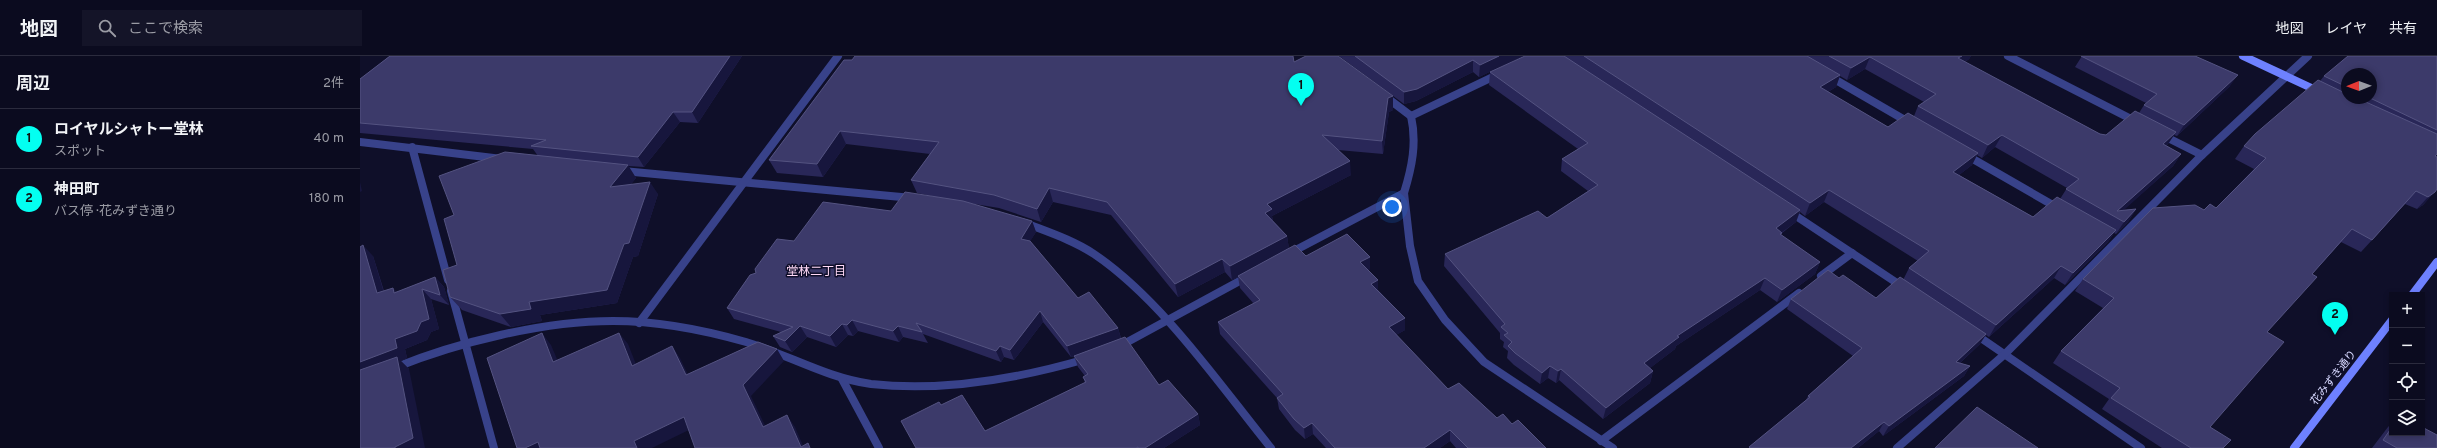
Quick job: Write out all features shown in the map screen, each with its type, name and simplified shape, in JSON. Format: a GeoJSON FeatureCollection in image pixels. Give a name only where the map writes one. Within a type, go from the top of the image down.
{"type":"FeatureCollection","features":[{"type":"Feature","properties":{"kind":"street"},"geometry":{"type":"LineString","coordinates":[[639,323],[838,56]]}},
{"type":"Feature","properties":{"kind":"street"},"geometry":{"type":"LineString","coordinates":[[2008,56],[2202,155]]}},
{"type":"Feature","properties":{"kind":"street"},"geometry":{"type":"LineString","coordinates":[[2243,56],[2330,96]]}},
{"type":"Feature","properties":{"kind":"street"},"geometry":{"type":"LineString","coordinates":[[1897,448],[2005,354],[2114,240],[2308,56]]}},
{"type":"Feature","properties":{"kind":"street"},"geometry":{"type":"LineString","coordinates":[[1411,116],[1508,69]]}},
{"type":"Feature","properties":{"kind":"street"},"geometry":{"type":"LineString","coordinates":[[1821,72],[1917,127]]}},
{"type":"Feature","properties":{"kind":"street"},"geometry":{"type":"LineString","coordinates":[[1380,93],[1411,116],[1415,130],[1416,146],[1412,168],[1404,193],[1410,246],[1418,281],[1445,320],[1484,362],[1613,448]]}},
{"type":"Feature","properties":{"kind":"street"},"geometry":{"type":"LineString","coordinates":[[360,142],[512,160]]}},
{"type":"Feature","properties":{"kind":"street"},"geometry":{"type":"LineString","coordinates":[[412,147],[494,448]]}},
{"type":"Feature","properties":{"kind":"street"},"geometry":{"type":"LineString","coordinates":[[1959,151],[2062,211]]}},
{"type":"Feature","properties":{"kind":"street"},"geometry":{"type":"LineString","coordinates":[[612,170],[921,199]]}},
{"type":"Feature","properties":{"kind":"street"},"geometry":{"type":"LineString","coordinates":[[1284,257],[1404,193]]}},
{"type":"Feature","properties":{"kind":"street"},"geometry":{"type":"LineString","coordinates":[[1779,205],[1912,293]]}},
{"type":"Feature","properties":{"kind":"street"},"geometry":{"type":"LineString","coordinates":[[1020,221],[1063,238],[1102,260],[1168,321],[1271,448]]}},
{"type":"Feature","properties":{"kind":"street"},"geometry":{"type":"LineString","coordinates":[[1601,441],[1852,253]]}},
{"type":"Feature","properties":{"kind":"street"},"geometry":{"type":"LineString","coordinates":[[2414,292],[2437,262]]}},
{"type":"Feature","properties":{"kind":"street"},"geometry":{"type":"LineString","coordinates":[[1112,349],[1168,321],[1256,272]]}},
{"type":"Feature","properties":{"kind":"street"},"geometry":{"type":"LineString","coordinates":[[387,371],[465,343],[512,332],[571,324],[618,321],[699,331],[750,343],[842,379],[884,384],[932,385],[987,380],[1041,371],[1098,354]]}},
{"type":"Feature","properties":{"kind":"street","name":"花みずき通り"},"geometry":{"type":"LineString","coordinates":[[2294,448],[2389,324]]}},
{"type":"Feature","properties":{"kind":"street"},"geometry":{"type":"LineString","coordinates":[[1965,328],[2140,448]]}},
{"type":"Feature","properties":{"kind":"street"},"geometry":{"type":"LineString","coordinates":[[842,379],[879,448]]}},
{"type":"Feature","properties":{"kind":"building"},"geometry":{"type":"Polygon","coordinates":[[[390,56],[730,56],[692,112],[673,112],[638,157],[531,146],[546,140],[360,123],[360,79],[390,56]]]}},
{"type":"Feature","properties":{"kind":"building"},"geometry":{"type":"Polygon","coordinates":[[[855,56],[1293,56],[1294,62],[1306,56],[1338,56],[1393,96],[1388,98],[1382,141],[1322,135],[1350,161],[1267,204],[1272,209],[1265,213],[1287,236],[1230,266],[1222,259],[1175,284],[1107,202],[1049,188],[1037,209],[994,195],[911,180],[939,142],[840,131],[817,164],[769,160],[844,60],[852,60],[855,56]]]}},
{"type":"Feature","properties":{"kind":"building"},"geometry":{"type":"Polygon","coordinates":[[[1355,56],[1499,56],[1480,65],[1473,60],[1417,89],[1404,92],[1355,56]]]}},
{"type":"Feature","properties":{"kind":"building"},"geometry":{"type":"Polygon","coordinates":[[[1525,56],[1564,56],[1800,210],[1776,228],[1782,233],[1780,234],[1820,262],[1782,290],[1765,278],[1677,336],[1679,337],[1644,363],[1653,371],[1606,408],[1561,369],[1558,371],[1550,366],[1542,373],[1515,353],[1508,346],[1512,342],[1504,335],[1508,333],[1501,327],[1505,324],[1445,254],[1538,211],[1547,218],[1598,185],[1562,159],[1588,143],[1490,72],[1525,56]]]}},
{"type":"Feature","properties":{"kind":"building"},"geometry":{"type":"Polygon","coordinates":[[[1584,56],[1807,56],[1840,75],[1820,87],[1888,127],[1908,113],[1978,153],[1953,172],[2033,217],[2057,197],[2116,230],[2073,273],[2061,266],[1996,325],[1909,268],[1929,251],[1829,190],[1810,203],[1584,56]]]}},
{"type":"Feature","properties":{"kind":"building"},"geometry":{"type":"Polygon","coordinates":[[[1829,56],[1962,56],[1958,58],[2100,134],[2106,135],[2135,111],[2176,132],[2163,144],[2181,154],[2117,211],[2136,209],[2124,222],[2066,189],[2079,179],[2002,135],[1988,145],[1918,106],[1936,94],[1870,57],[1851,68],[1829,56]]]}},
{"type":"Feature","properties":{"kind":"building"},"geometry":{"type":"Polygon","coordinates":[[[2081,56],[2195,56],[2238,75],[2184,125],[2144,105],[2157,94],[2081,56]]]}},
{"type":"Feature","properties":{"kind":"building"},"geometry":{"type":"Polygon","coordinates":[[[2348,56],[2437,56],[2437,130],[2377,101],[2377,68],[2341,68],[2341,84],[2324,76],[2348,56]]]}},
{"type":"Feature","properties":{"kind":"building"},"geometry":{"type":"Polygon","coordinates":[[[2318,80],[2341,91],[2341,104],[2370,104],[2437,134],[2437,154],[2435,156],[2437,157],[2437,189],[2428,197],[2416,191],[2372,240],[2352,229],[2312,274],[2317,277],[2267,332],[2284,342],[2210,427],[2231,440],[2223,448],[2191,448],[2111,398],[2120,388],[2061,351],[2114,298],[2083,279],[2153,208],[2195,205],[2204,210],[2210,204],[2216,208],[2266,158],[2244,146],[2255,134],[2318,80]]]}},
{"type":"Feature","properties":{"kind":"building"},"geometry":{"type":"Polygon","coordinates":[[[505,152],[628,165],[610,187],[650,182],[629,243],[624,244],[607,290],[529,302],[531,309],[500,314],[450,297],[443,270],[457,265],[444,219],[454,215],[439,176],[505,152]]]}},
{"type":"Feature","properties":{"kind":"building"},"geometry":{"type":"Polygon","coordinates":[[[905,192],[963,201],[1032,221],[1021,239],[1030,241],[1078,298],[1089,292],[1118,328],[1067,346],[1040,311],[1010,350],[1000,346],[996,351],[916,323],[922,332],[898,326],[893,331],[852,320],[847,325],[842,324],[830,336],[800,326],[785,341],[773,336],[793,327],[727,308],[750,275],[756,273],[755,269],[777,239],[794,241],[823,202],[891,211],[905,192]]]}},
{"type":"Feature","properties":{"kind":"building"},"geometry":{"type":"Polygon","coordinates":[[[1347,234],[1370,257],[1360,262],[1378,280],[1371,284],[1405,318],[1389,327],[1448,389],[1459,383],[1497,418],[1503,414],[1512,424],[1518,420],[1546,448],[1468,448],[1450,430],[1424,448],[1335,448],[1312,423],[1304,428],[1294,419],[1277,398],[1283,394],[1218,322],[1260,300],[1238,276],[1295,245],[1306,256],[1347,234]]]}},
{"type":"Feature","properties":{"kind":"building"},"geometry":{"type":"Polygon","coordinates":[[[363,245],[377,293],[393,288],[394,293],[435,277],[440,295],[422,289],[429,319],[421,322],[417,331],[395,339],[397,348],[360,362],[360,247],[363,245]]]}},
{"type":"Feature","properties":{"kind":"building"},"geometry":{"type":"Polygon","coordinates":[[[1828,270],[1839,278],[1843,275],[1876,298],[1900,277],[1986,334],[1956,362],[1970,366],[1889,426],[1884,422],[1851,448],[1750,448],[1749,447],[1810,397],[1808,396],[1862,348],[1791,299],[1828,270]]]}},
{"type":"Feature","properties":{"kind":"building"},"geometry":{"type":"Polygon","coordinates":[[[542,333],[553,362],[619,333],[632,366],[672,346],[686,375],[758,342],[777,349],[743,385],[763,427],[787,415],[801,447],[808,443],[810,448],[695,448],[684,417],[634,441],[637,448],[540,448],[538,442],[525,448],[517,448],[487,358],[542,333]]]}},
{"type":"Feature","properties":{"kind":"building"},"geometry":{"type":"Polygon","coordinates":[[[1125,337],[1159,385],[1168,380],[1198,414],[1145,448],[916,448],[901,421],[939,402],[941,405],[962,395],[985,431],[1086,382],[1083,377],[1088,374],[1074,356],[1125,337]]]}},
{"type":"Feature","properties":{"kind":"building"},"geometry":{"type":"Polygon","coordinates":[[[397,357],[413,438],[395,448],[360,448],[360,370],[397,357]]]}},
{"type":"Feature","properties":{"kind":"building"},"geometry":{"type":"Polygon","coordinates":[[[1977,407],[2038,448],[1935,448],[1977,407]]]}},
{"type":"Feature","properties":{"kind":"building"},"geometry":{"type":"Polygon","coordinates":[[[2425,429],[2437,435],[2437,448],[2397,448],[2383,440],[2389,431],[2389,436],[2425,436],[2425,429]]]}},
{"type":"Feature","properties":{"kind":"place","name":"ロイヤルシャトー堂林"},"geometry":{"type":"Point","coordinates":[1301,106]}},
{"type":"Feature","properties":{"kind":"place","name":"神田町"},"geometry":{"type":"Point","coordinates":[2335,335]}},
{"type":"Feature","properties":{"kind":"district","name":"堂林二丁目"},"geometry":{"type":"Point","coordinates":[816,271]}}]}
